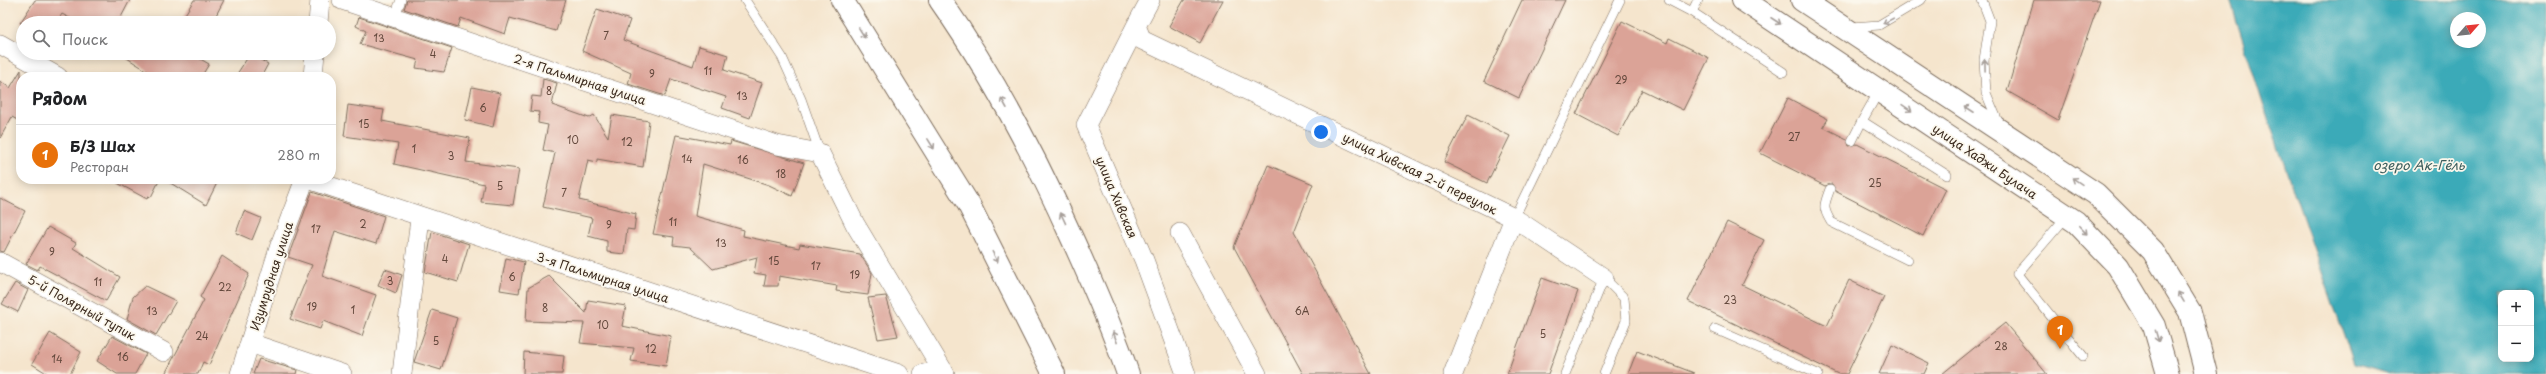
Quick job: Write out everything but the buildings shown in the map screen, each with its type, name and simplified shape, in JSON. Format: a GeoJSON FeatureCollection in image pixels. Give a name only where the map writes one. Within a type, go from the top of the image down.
{"type":"FeatureCollection","features":[{"type":"Feature","properties":{"kind":"main road"},"geometry":{"type":"LineString","coordinates":[[842,0],[969,205],[1054,374]]}},
{"type":"Feature","properties":{"kind":"main road"},"geometry":{"type":"LineString","coordinates":[[940,0],[997,90],[1042,173],[1112,330],[1128,374]]}},
{"type":"Feature","properties":{"kind":"main road","name":"улица Хаджи Булача"},"geometry":{"type":"LineString","coordinates":[[1743,0],[2076,222],[2118,266],[2154,326],[2168,374]]}},
{"type":"Feature","properties":{"kind":"main road"},"geometry":{"type":"LineString","coordinates":[[1802,0],[2001,129],[2096,194],[2153,251],[2190,312],[2206,374]]}},
{"type":"Feature","properties":{"kind":"street"},"geometry":{"type":"LineString","coordinates":[[319,16],[320,0]]}},
{"type":"Feature","properties":{"kind":"street","name":"2-я Пальмирная улица"},"geometry":{"type":"LineString","coordinates":[[342,0],[777,145],[820,153]]}},
{"type":"Feature","properties":{"kind":"street"},"geometry":{"type":"LineString","coordinates":[[1139,33],[1150,0]]}},
{"type":"Feature","properties":{"kind":"street","name":"улица Хивская 2-й переулок"},"geometry":{"type":"LineString","coordinates":[[1139,33],[1514,218],[1604,278]]}},
{"type":"Feature","properties":{"kind":"street","name":"улица Хивская"},"geometry":{"type":"LineString","coordinates":[[1139,33],[1086,125],[1144,260],[1186,374]]}},
{"type":"Feature","properties":{"kind":"street"},"geometry":{"type":"LineString","coordinates":[[0,44],[16,53]]}},
{"type":"Feature","properties":{"kind":"street"},"geometry":{"type":"LineString","coordinates":[[28,60],[49,72]]}},
{"type":"Feature","properties":{"kind":"street"},"geometry":{"type":"LineString","coordinates":[[313,72],[314,60]]}},
{"type":"Feature","properties":{"kind":"street"},"geometry":{"type":"LineString","coordinates":[[820,153],[855,224],[944,372],[923,374]]}},
{"type":"Feature","properties":{"kind":"street","name":"Изумрудная улица"},"geometry":{"type":"LineString","coordinates":[[240,374],[280,244],[304,184]]}},
{"type":"Feature","properties":{"kind":"street","name":"3-я Пальмирная улица"},"geometry":{"type":"LineString","coordinates":[[321,184],[420,218],[898,374]]}},
{"type":"Feature","properties":{"kind":"street"},"geometry":{"type":"LineString","coordinates":[[402,374],[420,218]]}},
{"type":"Feature","properties":{"kind":"street"},"geometry":{"type":"LineString","coordinates":[[1453,374],[1514,218]]}},
{"type":"Feature","properties":{"kind":"street"},"geometry":{"type":"LineString","coordinates":[[1180,233],[1257,374]]}},
{"type":"Feature","properties":{"kind":"street","name":"5-й Полярный тупик"},"geometry":{"type":"LineString","coordinates":[[0,262],[164,352]]}},
{"type":"Feature","properties":{"kind":"street"},"geometry":{"type":"LineString","coordinates":[[250,343],[342,374]]}},
{"type":"Feature","properties":{"kind":"lane"},"geometry":{"type":"LineString","coordinates":[[394,18],[401,0]]}},
{"type":"Feature","properties":{"kind":"lane"},"geometry":{"type":"LineString","coordinates":[[746,0],[782,58],[801,99],[820,153]]}},
{"type":"Feature","properties":{"kind":"lane"},"geometry":{"type":"LineString","coordinates":[[1514,218],[1620,0]]}},
{"type":"Feature","properties":{"kind":"lane"},"geometry":{"type":"LineString","coordinates":[[1668,0],[1692,12],[1783,72]]}},
{"type":"Feature","properties":{"kind":"lane"},"geometry":{"type":"LineString","coordinates":[[1692,12],[1698,0]]}},
{"type":"Feature","properties":{"kind":"lane"},"geometry":{"type":"LineString","coordinates":[[1840,25],[1860,28],[1879,25],[1921,0]]}},
{"type":"Feature","properties":{"kind":"lane"},"geometry":{"type":"LineString","coordinates":[[1982,0],[1990,22],[1984,60],[1986,94],[2001,129]]}},
{"type":"Feature","properties":{"kind":"lane"},"geometry":{"type":"LineString","coordinates":[[1852,141],[1880,90]]}},
{"type":"Feature","properties":{"kind":"lane"},"geometry":{"type":"LineString","coordinates":[[1862,121],[1947,175]]}},
{"type":"Feature","properties":{"kind":"lane"},"geometry":{"type":"LineString","coordinates":[[1830,189],[1824,203],[1824,210],[1831,222],[1908,260]]}},
{"type":"Feature","properties":{"kind":"lane"},"geometry":{"type":"LineString","coordinates":[[2067,216],[2017,274],[2083,356]]}},
{"type":"Feature","properties":{"kind":"lane"},"geometry":{"type":"LineString","coordinates":[[1565,374],[1604,278],[1624,298],[1626,321],[1604,374]]}},
{"type":"Feature","properties":{"kind":"lane"},"geometry":{"type":"LineString","coordinates":[[1715,329],[1818,374]]}},
{"type":"Feature","properties":{"kind":"water","name":"озеро Ак-Гёль"},"geometry":{"type":"Polygon","coordinates":[[[2230,0],[2546,0],[2546,374],[2389,374],[2354,364],[2263,104],[2230,0]]]}},
{"type":"Feature","properties":{"kind":"place","name":"Б/З Шах"},"geometry":{"type":"Point","coordinates":[2060,349]}}]}
